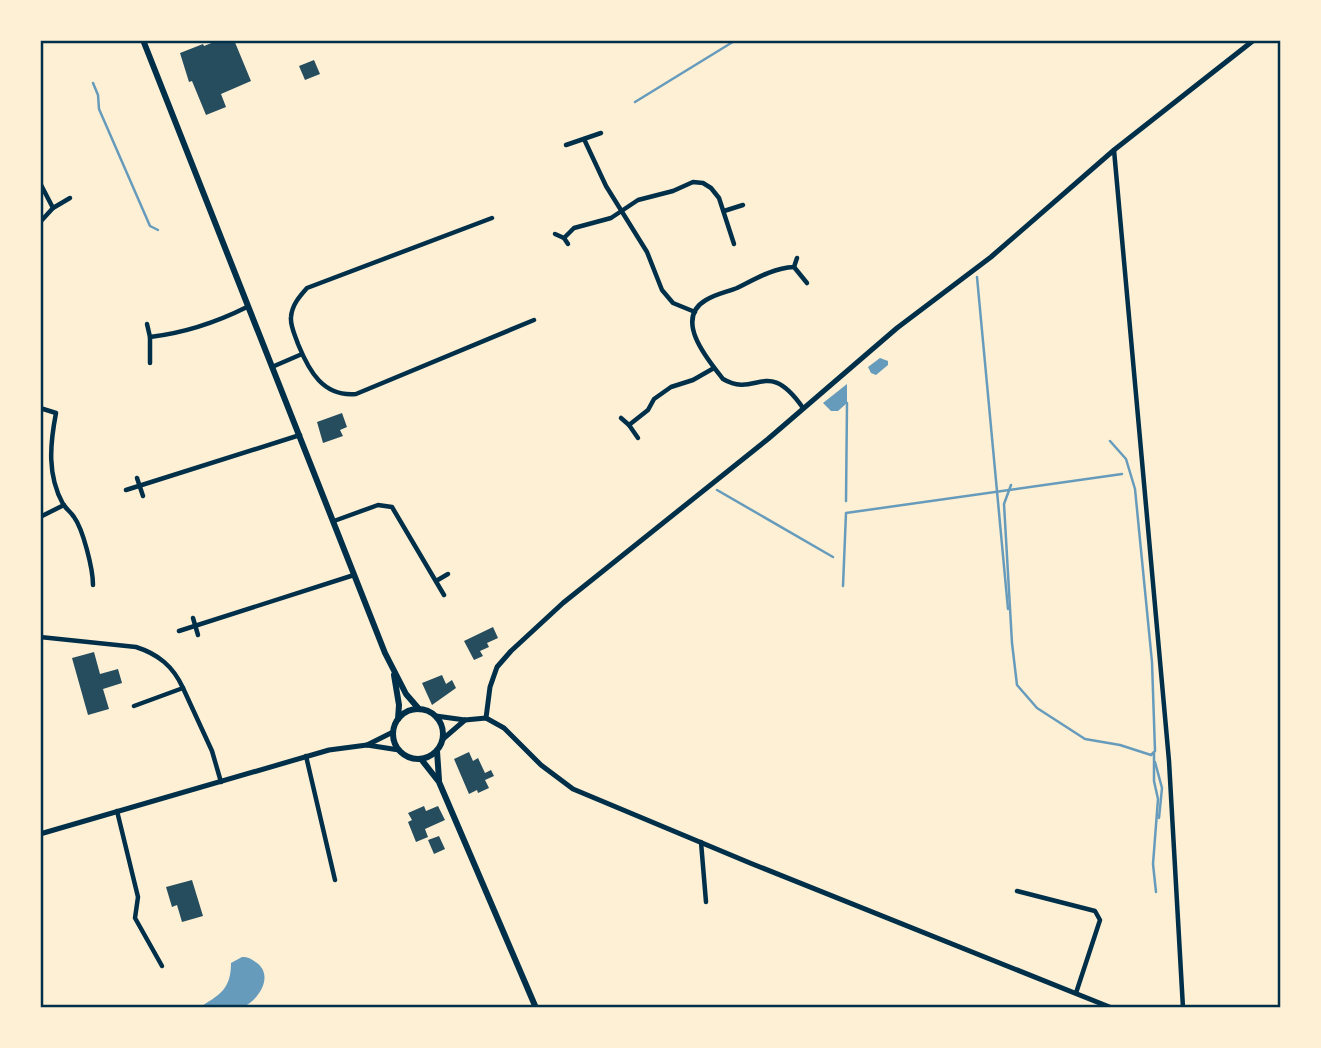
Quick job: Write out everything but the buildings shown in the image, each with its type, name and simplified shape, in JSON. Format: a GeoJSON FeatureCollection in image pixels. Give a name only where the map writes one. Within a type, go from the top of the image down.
{"type":"FeatureCollection","features":[{"type":"Feature","properties":{"kind":"main road"},"geometry":{"type":"LineString","coordinates":[[143,40],[384,653],[406,694],[419,709]]}},
{"type":"Feature","properties":{"kind":"main road"},"geometry":{"type":"LineString","coordinates":[[393,669],[399,705],[393,732],[394,741],[399,750],[410,757],[421,759],[437,751]]}},
{"type":"Feature","properties":{"kind":"main road"},"geometry":{"type":"LineString","coordinates":[[398,719],[405,713],[419,709],[436,716],[441,723],[443,739],[437,751],[439,782]]}},
{"type":"Feature","properties":{"kind":"main road"},"geometry":{"type":"LineString","coordinates":[[421,759],[439,782],[536,1008]]}},
{"type":"Feature","properties":{"kind":"street"},"geometry":{"type":"LineString","coordinates":[[486,718],[490,687],[497,667],[564,603],[897,328],[1046,211],[1114,150],[1254,40]]}},
{"type":"Feature","properties":{"kind":"street"},"geometry":{"type":"LineString","coordinates":[[566,145],[601,133]]}},
{"type":"Feature","properties":{"kind":"street"},"geometry":{"type":"LineString","coordinates":[[584,139],[606,186],[647,252],[663,290],[673,303],[695,312]]}},
{"type":"Feature","properties":{"kind":"street"},"geometry":{"type":"LineString","coordinates":[[1114,150],[1167,734],[1183,1008]]}},
{"type":"Feature","properties":{"kind":"street"},"geometry":{"type":"LineString","coordinates":[[564,238],[575,228],[611,218],[638,200],[673,191],[694,182],[711,188],[724,211],[734,244]]}},
{"type":"Feature","properties":{"kind":"street"},"geometry":{"type":"LineString","coordinates":[[40,183],[53,208]]}},
{"type":"Feature","properties":{"kind":"street"},"geometry":{"type":"LineString","coordinates":[[42,220],[53,208],[70,198]]}},
{"type":"Feature","properties":{"kind":"street"},"geometry":{"type":"LineString","coordinates":[[724,211],[743,205]]}},
{"type":"Feature","properties":{"kind":"street"},"geometry":{"type":"LineString","coordinates":[[492,218],[307,288],[297,299],[290,319],[302,354],[321,384],[343,395],[356,394],[534,320]]}},
{"type":"Feature","properties":{"kind":"street"},"geometry":{"type":"LineString","coordinates":[[555,234],[564,238],[568,244]]}},
{"type":"Feature","properties":{"kind":"street"},"geometry":{"type":"LineString","coordinates":[[794,267],[797,258]]}},
{"type":"Feature","properties":{"kind":"street"},"geometry":{"type":"LineString","coordinates":[[794,267],[783,267],[706,300],[695,312],[692,320],[698,344],[723,379],[729,383],[779,382],[792,392],[803,408]]}},
{"type":"Feature","properties":{"kind":"street"},"geometry":{"type":"LineString","coordinates":[[794,267],[807,283]]}},
{"type":"Feature","properties":{"kind":"street"},"geometry":{"type":"LineString","coordinates":[[150,337],[184,331],[247,307]]}},
{"type":"Feature","properties":{"kind":"street"},"geometry":{"type":"LineString","coordinates":[[147,324],[150,363]]}},
{"type":"Feature","properties":{"kind":"street"},"geometry":{"type":"LineString","coordinates":[[272,367],[302,354]]}},
{"type":"Feature","properties":{"kind":"street"},"geometry":{"type":"LineString","coordinates":[[629,425],[671,387],[693,380],[714,368]]}},
{"type":"Feature","properties":{"kind":"street"},"geometry":{"type":"LineString","coordinates":[[40,408],[56,413],[51,466],[64,506],[75,518],[93,571],[93,585]]}},
{"type":"Feature","properties":{"kind":"street"},"geometry":{"type":"LineString","coordinates":[[621,418],[638,438]]}},
{"type":"Feature","properties":{"kind":"street"},"geometry":{"type":"LineString","coordinates":[[126,490],[300,435]]}},
{"type":"Feature","properties":{"kind":"street"},"geometry":{"type":"LineString","coordinates":[[137,478],[142,496]]}},
{"type":"Feature","properties":{"kind":"street"},"geometry":{"type":"LineString","coordinates":[[334,521],[378,505],[392,507],[444,595]]}},
{"type":"Feature","properties":{"kind":"street"},"geometry":{"type":"LineString","coordinates":[[40,517],[64,506]]}},
{"type":"Feature","properties":{"kind":"street"},"geometry":{"type":"LineString","coordinates":[[436,581],[448,574]]}},
{"type":"Feature","properties":{"kind":"street"},"geometry":{"type":"LineString","coordinates":[[179,631],[354,575]]}},
{"type":"Feature","properties":{"kind":"street"},"geometry":{"type":"LineString","coordinates":[[193,618],[198,635]]}},
{"type":"Feature","properties":{"kind":"street"},"geometry":{"type":"LineString","coordinates":[[40,636],[136,647],[162,659],[183,688],[212,751],[221,782]]}},
{"type":"Feature","properties":{"kind":"street"},"geometry":{"type":"LineString","coordinates":[[134,706],[183,688]]}},
{"type":"Feature","properties":{"kind":"street"},"geometry":{"type":"LineString","coordinates":[[436,716],[465,720],[486,718],[504,728],[541,765],[573,789],[1112,1008]]}},
{"type":"Feature","properties":{"kind":"street"},"geometry":{"type":"LineString","coordinates":[[443,739],[465,720]]}},
{"type":"Feature","properties":{"kind":"street"},"geometry":{"type":"LineString","coordinates":[[367,745],[393,732]]}},
{"type":"Feature","properties":{"kind":"street"},"geometry":{"type":"LineString","coordinates":[[40,834],[329,750],[367,745],[399,750]]}},
{"type":"Feature","properties":{"kind":"street"},"geometry":{"type":"LineString","coordinates":[[306,756],[334,880]]}},
{"type":"Feature","properties":{"kind":"street"},"geometry":{"type":"LineString","coordinates":[[117,811],[138,897],[135,918],[162,966]]}},
{"type":"Feature","properties":{"kind":"street"},"geometry":{"type":"LineString","coordinates":[[701,842],[706,902]]}},
{"type":"Feature","properties":{"kind":"street"},"geometry":{"type":"LineString","coordinates":[[1017,891],[1094,911],[1100,920],[1076,993]]}},
{"type":"Feature","properties":{"kind":"water"},"geometry":{"type":"Polygon","coordinates":[[[880,358],[888,361],[888,365],[876,375],[871,373],[868,367],[880,358]]]}},
{"type":"Feature","properties":{"kind":"water"},"geometry":{"type":"Polygon","coordinates":[[[847,384],[847,403],[838,411],[831,411],[823,403],[847,384]]]}},
{"type":"Feature","properties":{"kind":"water"},"geometry":{"type":"Polygon","coordinates":[[[242,957],[257,963],[264,974],[262,987],[254,999],[243,1007],[227,1010],[198,1008],[223,990],[229,979],[231,963],[242,957]]]}},
{"type":"Feature","properties":{"kind":"waterway"},"geometry":{"type":"LineString","coordinates":[[635,102],[736,40]]}},
{"type":"Feature","properties":{"kind":"waterway"},"geometry":{"type":"LineString","coordinates":[[93,83],[98,95],[99,109],[150,226],[158,230]]}},
{"type":"Feature","properties":{"kind":"waterway"},"geometry":{"type":"LineString","coordinates":[[977,277],[1008,609]]}},
{"type":"Feature","properties":{"kind":"waterway"},"geometry":{"type":"LineString","coordinates":[[846,501],[847,403]]}},
{"type":"Feature","properties":{"kind":"waterway"},"geometry":{"type":"LineString","coordinates":[[1110,441],[1126,459],[1135,489],[1152,662],[1155,751]]}},
{"type":"Feature","properties":{"kind":"waterway"},"geometry":{"type":"LineString","coordinates":[[843,586],[846,513],[1122,474]]}},
{"type":"Feature","properties":{"kind":"waterway"},"geometry":{"type":"LineString","coordinates":[[1011,485],[1004,504],[1017,685],[1037,708],[1085,739],[1120,745],[1151,755],[1154,752],[1154,781],[1158,799],[1153,864],[1156,892]]}},
{"type":"Feature","properties":{"kind":"waterway"},"geometry":{"type":"LineString","coordinates":[[717,490],[833,557]]}},
{"type":"Feature","properties":{"kind":"waterway"},"geometry":{"type":"LineString","coordinates":[[1155,762],[1162,788],[1159,818]]}}]}
